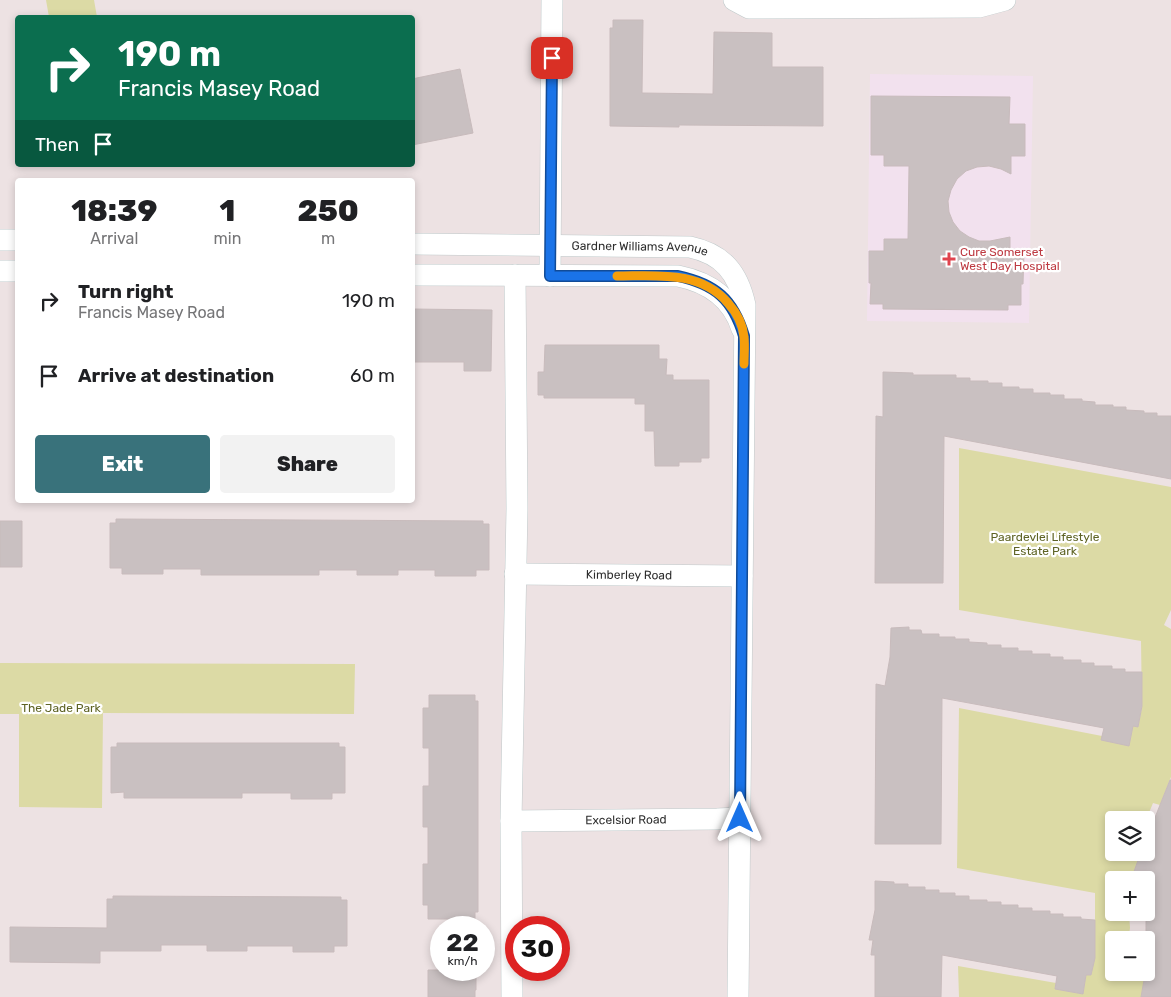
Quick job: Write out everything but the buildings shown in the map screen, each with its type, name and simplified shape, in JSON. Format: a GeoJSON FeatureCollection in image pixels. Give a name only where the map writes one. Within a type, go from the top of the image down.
{"type":"FeatureCollection","features":[{"type":"Feature","properties":{"kind":"street"},"geometry":{"type":"LineString","coordinates":[[550,276],[552,0]]}},
{"type":"Feature","properties":{"kind":"street"},"geometry":{"type":"LineString","coordinates":[[734,0],[749,8],[979,7],[1006,0]]}},
{"type":"Feature","properties":{"kind":"street"},"geometry":{"type":"LineString","coordinates":[[0,240],[15,240]]}},
{"type":"Feature","properties":{"kind":"street","name":"Gardner Williams Avenue"},"geometry":{"type":"LineString","coordinates":[[415,244],[690,247],[713,255],[732,272],[738,282],[745,305],[738,997]]}},
{"type":"Feature","properties":{"kind":"street"},"geometry":{"type":"LineString","coordinates":[[0,271],[15,271]]}},
{"type":"Feature","properties":{"kind":"street","name":"Gardner Williams Avenue"},"geometry":{"type":"LineString","coordinates":[[415,274],[678,276],[703,283],[724,298],[740,322],[744,336]]}},
{"type":"Feature","properties":{"kind":"street"},"geometry":{"type":"LineString","coordinates":[[512,997],[511,821],[517,509],[515,275]]}},
{"type":"Feature","properties":{"kind":"street","name":"Kimberley Road"},"geometry":{"type":"LineString","coordinates":[[515,574],[742,576]]}},
{"type":"Feature","properties":{"kind":"street","name":"Excelsior Road"},"geometry":{"type":"LineString","coordinates":[[511,821],[740,818]]}},
{"type":"Feature","properties":{"kind":"shaded area","name":"Cure Somerset West Day Hospital"},"geometry":{"type":"Polygon","coordinates":[[[870,74],[1033,76],[1029,323],[867,321],[870,74]]]}},
{"type":"Feature","properties":{"kind":"green space"},"geometry":{"type":"Polygon","coordinates":[[[46,0],[94,0],[97,15],[49,15],[46,0]]]}},
{"type":"Feature","properties":{"kind":"green space","name":"Paardevlei Lifestyle Estate Park"},"geometry":{"type":"Polygon","coordinates":[[[959,448],[1171,487],[1171,610],[1164,625],[1171,629],[1171,777],[1160,805],[1153,803],[1150,811],[1105,811],[1105,861],[1138,861],[1134,871],[1105,871],[1105,921],[1130,921],[1130,928],[1130,931],[1105,931],[1105,981],[1144,981],[1141,997],[959,997],[958,966],[1056,983],[1055,989],[1083,994],[1086,975],[1091,975],[1095,956],[1095,893],[957,868],[959,708],[1102,736],[1101,740],[1129,745],[1133,726],[1138,727],[1142,707],[1141,641],[959,610],[959,448]]]}},
{"type":"Feature","properties":{"kind":"green space","name":"The Jade Park"},"geometry":{"type":"Polygon","coordinates":[[[0,663],[355,664],[354,714],[103,713],[102,808],[19,807],[19,714],[0,714],[0,663]]]}},
{"type":"Feature","properties":{"kind":"slow traffic"},"geometry":{"type":"LineString","coordinates":[[617,276],[678,276],[703,283],[714,290],[733,309],[740,322],[744,336],[744,364]]}},
{"type":"Feature","properties":{"kind":"place","name":"Cure Somerset West Day Hospital"},"geometry":{"type":"Point","coordinates":[949,259]}},
{"type":"Feature","properties":{"kind":"route"},"geometry":{"type":"LineString","coordinates":[[552,58],[550,276],[678,276],[703,283],[724,298],[733,309],[740,322],[744,336],[740,818]]}}]}
